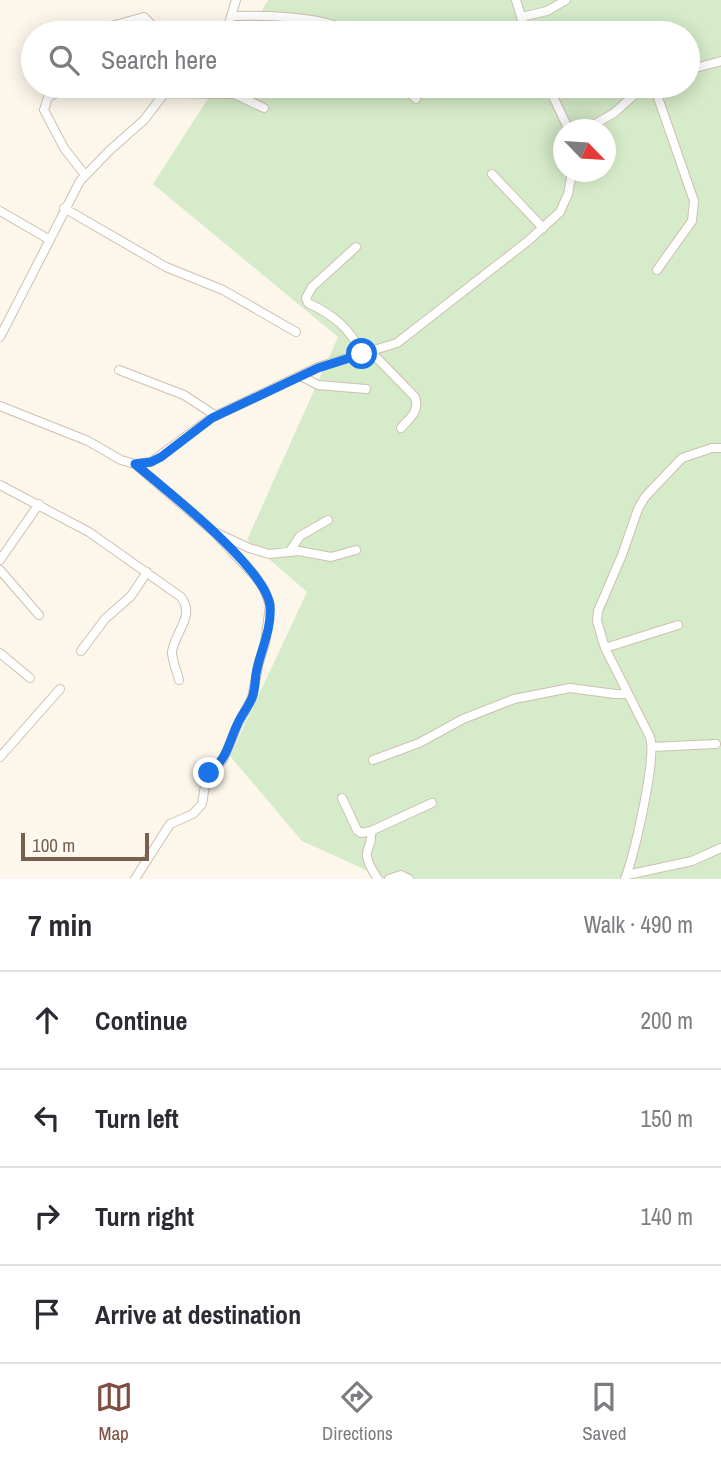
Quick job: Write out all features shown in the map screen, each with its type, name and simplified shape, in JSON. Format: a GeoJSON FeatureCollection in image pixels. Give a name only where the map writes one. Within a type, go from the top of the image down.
{"type":"FeatureCollection","features":[{"type":"Feature","properties":{"kind":"street"},"geometry":{"type":"LineString","coordinates":[[231,21],[236,0]]}},
{"type":"Feature","properties":{"kind":"street"},"geometry":{"type":"LineString","coordinates":[[516,0],[522,21]]}},
{"type":"Feature","properties":{"kind":"street"},"geometry":{"type":"LineString","coordinates":[[521,17],[547,11],[566,0]]}},
{"type":"Feature","properties":{"kind":"street"},"geometry":{"type":"LineString","coordinates":[[233,16],[257,15],[313,21]]}},
{"type":"Feature","properties":{"kind":"street"},"geometry":{"type":"LineString","coordinates":[[129,21],[144,17],[148,21]]}},
{"type":"Feature","properties":{"kind":"street"},"geometry":{"type":"LineString","coordinates":[[700,67],[721,61]]}},
{"type":"Feature","properties":{"kind":"street"},"geometry":{"type":"LineString","coordinates":[[48,98],[44,110],[64,148],[85,175]]}},
{"type":"Feature","properties":{"kind":"street"},"geometry":{"type":"LineString","coordinates":[[0,337],[64,208],[85,175],[144,120],[162,98]]}},
{"type":"Feature","properties":{"kind":"street"},"geometry":{"type":"LineString","coordinates":[[243,98],[264,108]]}},
{"type":"Feature","properties":{"kind":"street"},"geometry":{"type":"LineString","coordinates":[[554,98],[564,119]]}},
{"type":"Feature","properties":{"kind":"street"},"geometry":{"type":"LineString","coordinates":[[604,119],[631,98]]}},
{"type":"Feature","properties":{"kind":"street"},"geometry":{"type":"LineString","coordinates":[[657,270],[692,221],[694,201],[658,98]]}},
{"type":"Feature","properties":{"kind":"street"},"geometry":{"type":"LineString","coordinates":[[492,174],[543,228]]}},
{"type":"Feature","properties":{"kind":"street"},"geometry":{"type":"LineString","coordinates":[[0,406],[88,441],[121,460],[135,464],[151,462],[216,416],[338,360],[397,343],[406,337],[560,212],[565,204],[570,182]]}},
{"type":"Feature","properties":{"kind":"street"},"geometry":{"type":"LineString","coordinates":[[64,208],[166,267],[223,290],[296,332]]}},
{"type":"Feature","properties":{"kind":"street"},"geometry":{"type":"LineString","coordinates":[[0,211],[50,240]]}},
{"type":"Feature","properties":{"kind":"street"},"geometry":{"type":"LineString","coordinates":[[356,247],[312,287],[306,298],[308,303],[338,319],[367,353],[415,397],[415,412],[401,428]]}},
{"type":"Feature","properties":{"kind":"street"},"geometry":{"type":"LineString","coordinates":[[118,370],[184,395],[216,416]]}},
{"type":"Feature","properties":{"kind":"street"},"geometry":{"type":"LineString","coordinates":[[301,376],[318,385],[366,389]]}},
{"type":"Feature","properties":{"kind":"street"},"geometry":{"type":"LineString","coordinates":[[721,448],[712,448],[682,458],[645,497],[598,611],[597,621],[605,648],[650,737],[652,747],[647,783],[626,877],[692,861],[721,848]]}},
{"type":"Feature","properties":{"kind":"street"},"geometry":{"type":"LineString","coordinates":[[135,464],[211,530],[255,576],[270,605],[265,644],[252,698],[223,760],[206,779],[199,809],[170,824],[135,879]]}},
{"type":"Feature","properties":{"kind":"street"},"geometry":{"type":"LineString","coordinates":[[0,485],[89,532],[185,602],[186,619],[173,651],[179,680]]}},
{"type":"Feature","properties":{"kind":"street"},"geometry":{"type":"LineString","coordinates":[[0,560],[39,505]]}},
{"type":"Feature","properties":{"kind":"street"},"geometry":{"type":"LineString","coordinates":[[290,551],[300,536],[328,520]]}},
{"type":"Feature","properties":{"kind":"street"},"geometry":{"type":"LineString","coordinates":[[211,530],[269,554],[290,551],[331,557],[356,550]]}},
{"type":"Feature","properties":{"kind":"street"},"geometry":{"type":"LineString","coordinates":[[0,570],[39,615]]}},
{"type":"Feature","properties":{"kind":"street"},"geometry":{"type":"LineString","coordinates":[[80,651],[105,619],[131,596],[146,572]]}},
{"type":"Feature","properties":{"kind":"street"},"geometry":{"type":"LineString","coordinates":[[605,648],[678,625]]}},
{"type":"Feature","properties":{"kind":"street"},"geometry":{"type":"LineString","coordinates":[[0,653],[30,678]]}},
{"type":"Feature","properties":{"kind":"street"},"geometry":{"type":"LineString","coordinates":[[373,760],[419,743],[463,719],[514,699],[570,688],[627,694]]}},
{"type":"Feature","properties":{"kind":"street"},"geometry":{"type":"LineString","coordinates":[[0,757],[60,690]]}},
{"type":"Feature","properties":{"kind":"street"},"geometry":{"type":"LineString","coordinates":[[652,747],[716,744]]}},
{"type":"Feature","properties":{"kind":"street"},"geometry":{"type":"LineString","coordinates":[[342,798],[361,833],[432,803]]}},
{"type":"Feature","properties":{"kind":"street"},"geometry":{"type":"LineString","coordinates":[[371,831],[372,843],[367,858],[378,879]]}},
{"type":"Feature","properties":{"kind":"street"},"geometry":{"type":"LineString","coordinates":[[389,879],[401,874],[409,879]]}},
{"type":"Feature","properties":{"kind":"green space"},"geometry":{"type":"Polygon","coordinates":[[[268,0],[721,0],[721,879],[386,879],[302,841],[230,756],[307,592],[247,540],[338,337],[153,184],[208,98],[700,98],[700,21],[256,21],[268,0]]]}},
{"type":"Feature","properties":{"kind":"route"},"geometry":{"type":"LineString","coordinates":[[209,773],[223,760],[255,690],[256,674],[269,625],[270,605],[255,576],[215,533],[135,464],[151,462],[161,457],[212,418],[318,368],[362,354]]}}]}
